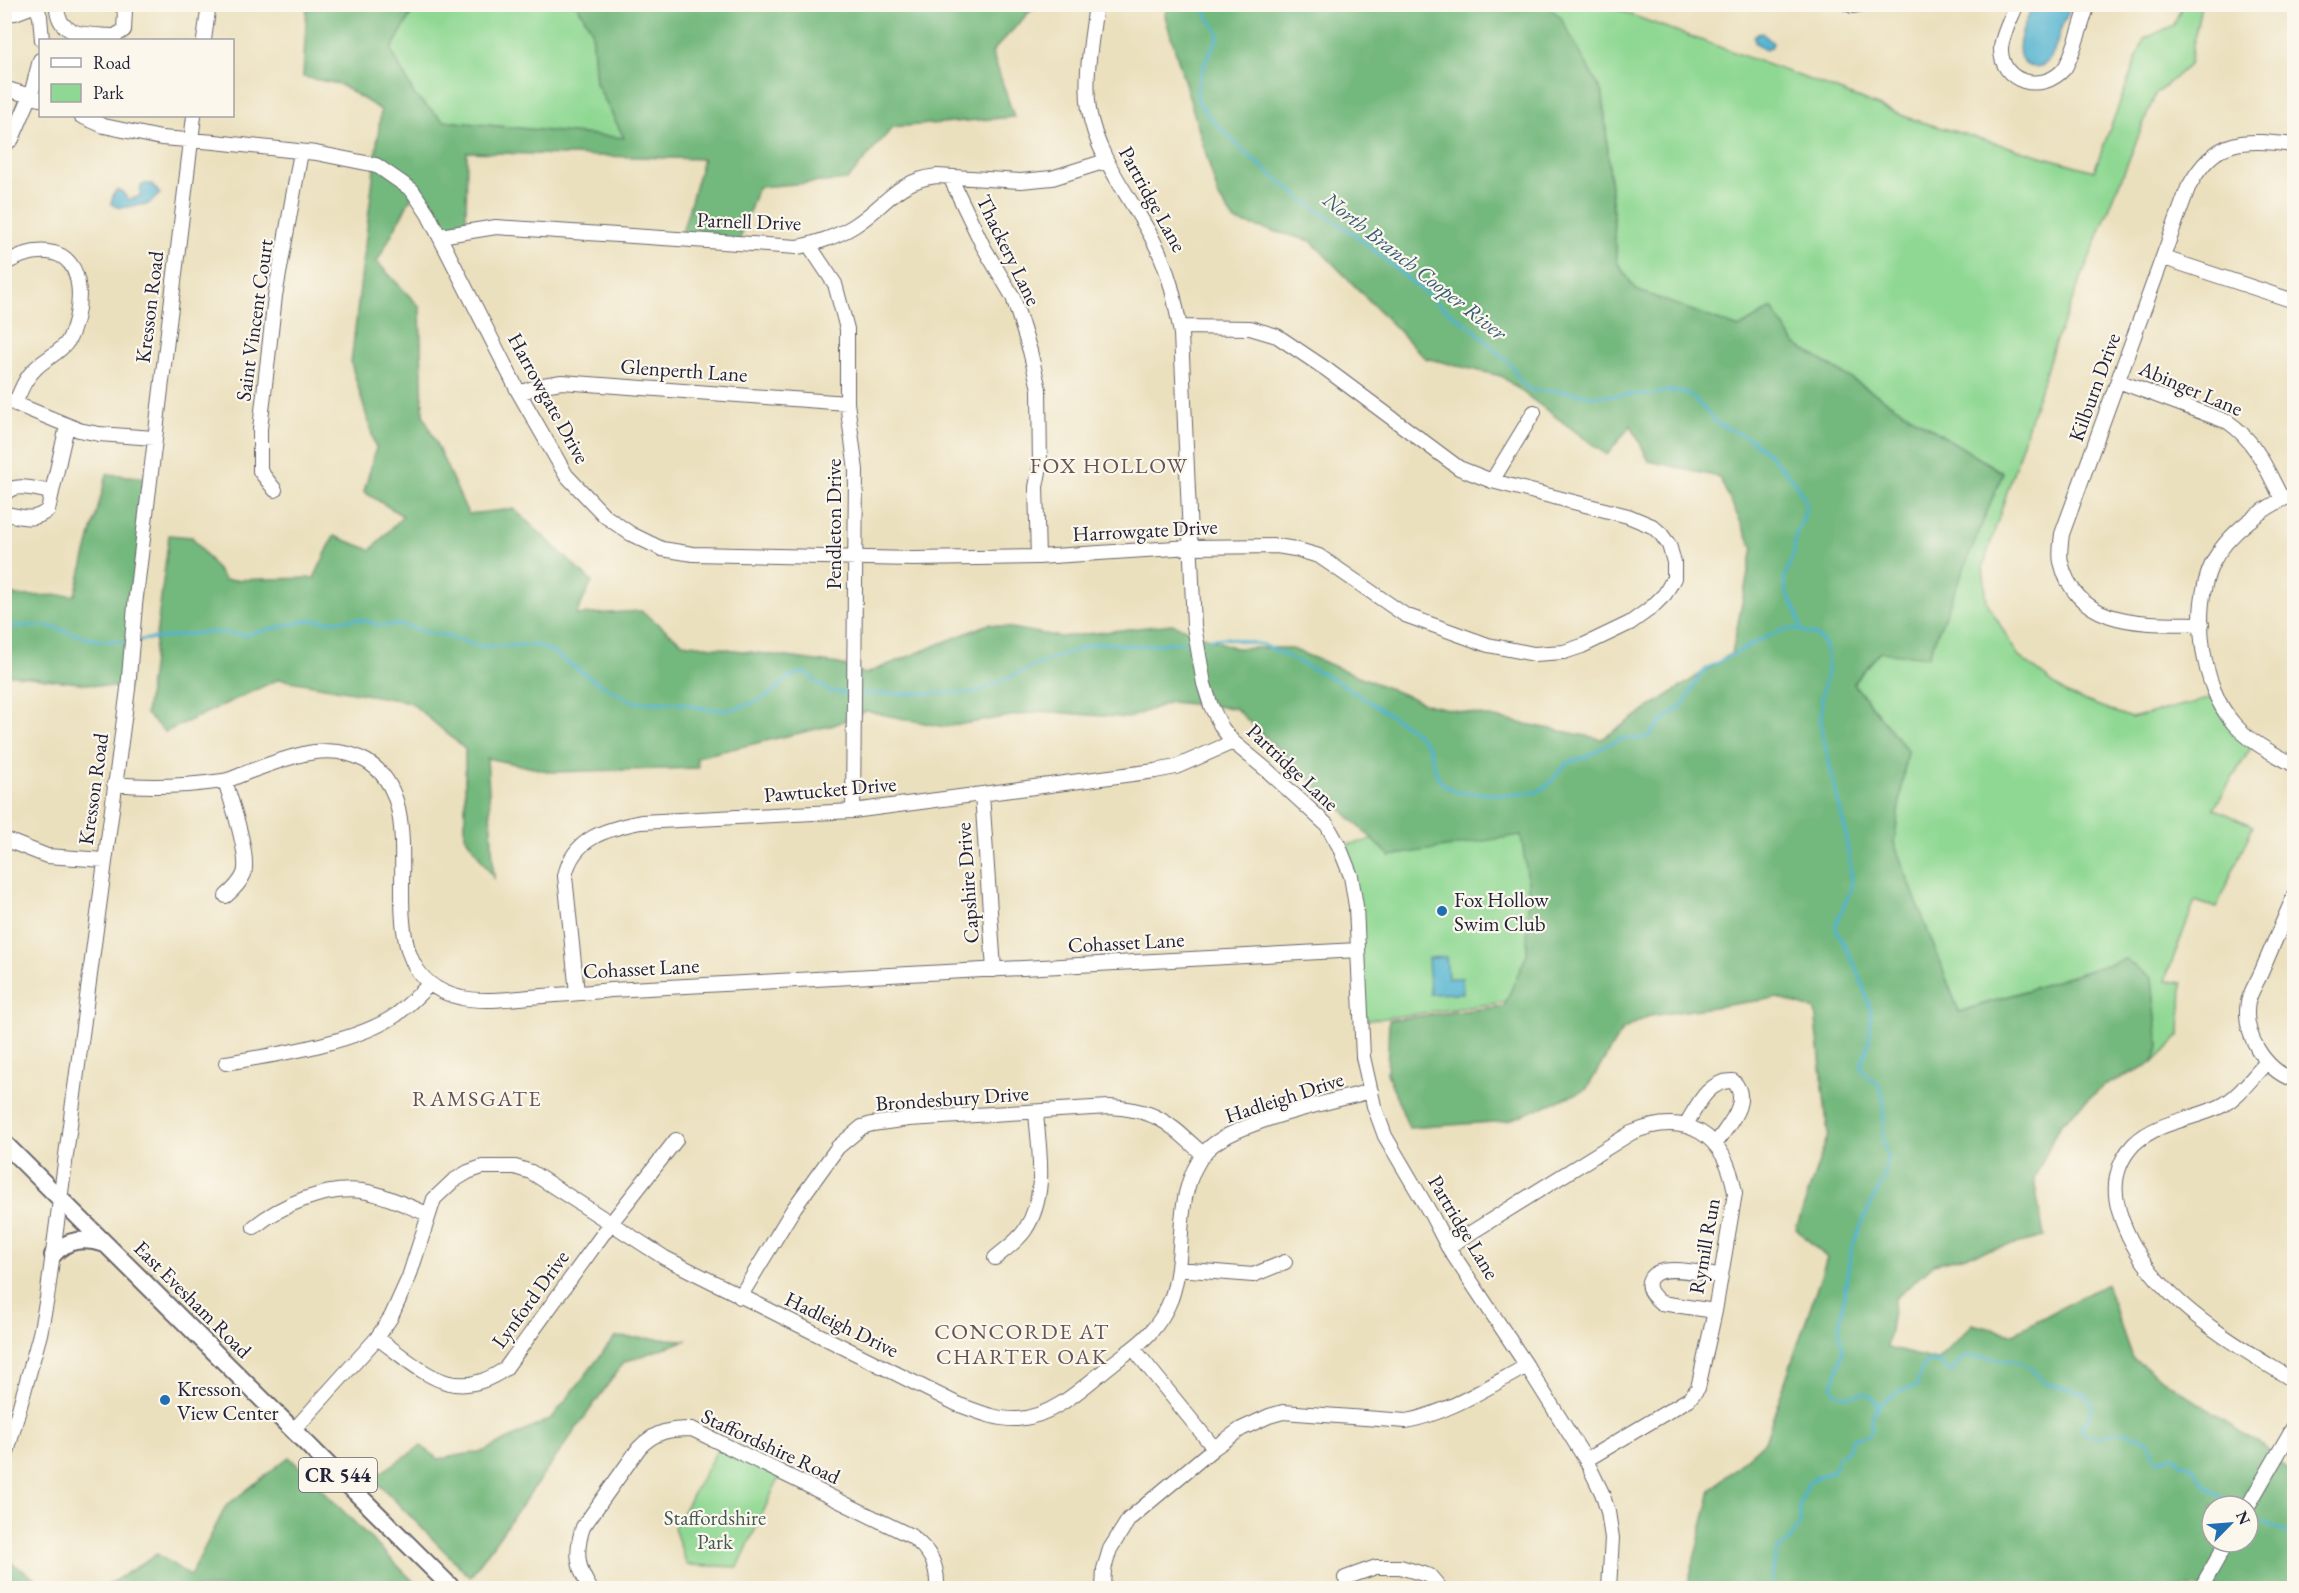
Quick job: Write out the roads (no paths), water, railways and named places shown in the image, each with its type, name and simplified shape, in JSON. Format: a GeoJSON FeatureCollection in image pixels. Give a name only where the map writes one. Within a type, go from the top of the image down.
{"type":"FeatureCollection","features":[{"type":"Feature","properties":{"kind":"main road","name":"East Evesham Road"},"geometry":{"type":"LineString","coordinates":[[4,1143],[452,1588]]}},
{"type":"Feature","properties":{"kind":"main road"},"geometry":{"type":"LineString","coordinates":[[52,1255],[60,1247],[80,1239],[105,1244]]}},
{"type":"Feature","properties":{"kind":"street"},"geometry":{"type":"LineString","coordinates":[[61,4],[57,9],[60,24],[67,30],[115,36],[124,30],[126,19],[125,10],[119,4]]}},
{"type":"Feature","properties":{"kind":"street"},"geometry":{"type":"LineString","coordinates":[[204,39],[209,4]]}},
{"type":"Feature","properties":{"kind":"street","name":"Partridge Lane"},"geometry":{"type":"LineString","coordinates":[[1096,4],[1088,80],[1089,110],[1095,134],[1106,161],[1152,238],[1168,271],[1180,327],[1194,626],[1204,684],[1211,706],[1222,728],[1233,742],[1327,825],[1340,846],[1351,876],[1356,906],[1364,1058],[1371,1091],[1385,1136],[1448,1247],[1527,1366],[1586,1461],[1602,1493],[1612,1538],[1609,1588]]}},
{"type":"Feature","properties":{"kind":"street"},"geometry":{"type":"LineString","coordinates":[[1848,4],[1853,6],[1863,4]]}},
{"type":"Feature","properties":{"kind":"street"},"geometry":{"type":"LineString","coordinates":[[2017,4],[2001,46],[2002,56],[2013,74],[2028,83],[2037,84],[2048,82],[2066,67],[2088,4]]}},
{"type":"Feature","properties":{"kind":"street"},"geometry":{"type":"LineString","coordinates":[[4,14],[15,13],[35,5],[40,16],[42,36],[60,24]]}},
{"type":"Feature","properties":{"kind":"street"},"geometry":{"type":"LineString","coordinates":[[4,145],[12,139],[36,97],[39,69]]}},
{"type":"Feature","properties":{"kind":"street"},"geometry":{"type":"LineString","coordinates":[[4,88],[36,97]]}},
{"type":"Feature","properties":{"kind":"street","name":"Harrowgate Drive"},"geometry":{"type":"LineString","coordinates":[[83,117],[104,126],[135,134],[301,152],[376,165],[412,190],[440,236],[519,393],[566,475],[605,516],[631,534],[662,549],[693,554],[914,559],[1038,556],[1191,547],[1276,546],[1319,556],[1405,615],[1488,645],[1534,654],[1564,652],[1607,635],[1651,608],[1665,594],[1674,578],[1674,562],[1669,545],[1652,526],[1628,516],[1492,481],[1459,468],[1326,369],[1277,336],[1250,328],[1180,327]]}},
{"type":"Feature","properties":{"kind":"street","name":"Kresson Road"},"geometry":{"type":"LineString","coordinates":[[4,1463],[40,1334],[52,1255],[128,689],[154,438],[194,117]]}},
{"type":"Feature","properties":{"kind":"street","name":"Kilburn Drive"},"geometry":{"type":"LineString","coordinates":[[2202,624],[2129,622],[2091,608],[2078,596],[2067,579],[2060,561],[2062,534],[2188,188],[2196,172],[2224,147],[2242,142],[2258,141],[2295,146]]}},
{"type":"Feature","properties":{"kind":"street","name":"Saint Vincent Court"},"geometry":{"type":"LineString","coordinates":[[275,490],[260,471],[260,429],[275,296],[301,152]]}},
{"type":"Feature","properties":{"kind":"street","name":"Parnell Drive"},"geometry":{"type":"LineString","coordinates":[[440,236],[496,227],[774,246],[809,245],[854,226],[901,188],[924,178],[950,177],[1021,181],[1052,178],[1106,161]]}},
{"type":"Feature","properties":{"kind":"street","name":"Thackery Lane"},"geometry":{"type":"LineString","coordinates":[[950,177],[983,246],[1013,297],[1030,351],[1038,389],[1040,466],[1036,487],[1038,556]]}},
{"type":"Feature","properties":{"kind":"street","name":"Pendleton Drive"},"geometry":{"type":"LineString","coordinates":[[809,245],[835,284],[847,329],[847,403],[856,470],[853,812]]}},
{"type":"Feature","properties":{"kind":"street"},"geometry":{"type":"LineString","coordinates":[[4,264],[26,253],[52,252],[69,261],[79,287],[74,329],[66,344],[28,376],[10,401],[67,426],[99,434],[154,438]]}},
{"type":"Feature","properties":{"kind":"street"},"geometry":{"type":"LineString","coordinates":[[2164,258],[2295,301]]}},
{"type":"Feature","properties":{"kind":"street","name":"Abinger Lane"},"geometry":{"type":"LineString","coordinates":[[2118,381],[2228,422],[2242,432],[2253,445],[2288,496]]}},
{"type":"Feature","properties":{"kind":"street","name":"Glenperth Lane"},"geometry":{"type":"LineString","coordinates":[[519,393],[543,385],[562,382],[847,403]]}},
{"type":"Feature","properties":{"kind":"street"},"geometry":{"type":"LineString","coordinates":[[1492,481],[1534,412]]}},
{"type":"Feature","properties":{"kind":"street"},"geometry":{"type":"LineString","coordinates":[[4,511],[6,514],[30,518],[39,517],[48,510],[67,426]]}},
{"type":"Feature","properties":{"kind":"street"},"geometry":{"type":"LineString","coordinates":[[4,495],[5,492],[16,487],[52,492]]}},
{"type":"Feature","properties":{"kind":"street"},"geometry":{"type":"LineString","coordinates":[[2288,496],[2251,521],[2227,542],[2212,564],[2204,594],[2202,624],[2205,660],[2216,697],[2223,708],[2234,724],[2254,743],[2295,765]]}},
{"type":"Feature","properties":{"kind":"street","name":"Pawtucket Drive"},"geometry":{"type":"LineString","coordinates":[[577,993],[565,876],[568,862],[574,852],[592,837],[620,826],[641,822],[853,812],[1176,767],[1233,742]]}},
{"type":"Feature","properties":{"kind":"street","name":"Cohasset Lane"},"geometry":{"type":"LineString","coordinates":[[114,784],[139,787],[225,781],[292,756],[318,751],[335,751],[366,761],[378,771],[393,795],[401,824],[402,909],[409,955],[417,970],[430,984],[462,998],[491,1000],[577,993],[1358,950]]}},
{"type":"Feature","properties":{"kind":"street"},"geometry":{"type":"LineString","coordinates":[[225,781],[237,821],[246,868],[238,884],[226,896]]}},
{"type":"Feature","properties":{"kind":"street","name":"Capshire Drive"},"geometry":{"type":"LineString","coordinates":[[982,794],[994,970]]}},
{"type":"Feature","properties":{"kind":"street"},"geometry":{"type":"LineString","coordinates":[[4,839],[48,856],[104,860]]}},
{"type":"Feature","properties":{"kind":"street"},"geometry":{"type":"LineString","coordinates":[[2295,896],[2248,1002],[2248,1023],[2254,1041],[2267,1062],[2277,1072],[2295,1080]]}},
{"type":"Feature","properties":{"kind":"street"},"geometry":{"type":"LineString","coordinates":[[226,1063],[290,1052],[356,1034],[395,1015],[430,984]]}},
{"type":"Feature","properties":{"kind":"street"},"geometry":{"type":"LineString","coordinates":[[2267,1062],[2228,1102],[2175,1121],[2147,1134],[2133,1145],[2119,1167],[2115,1181],[2116,1200],[2123,1226],[2137,1251],[2169,1293],[2225,1339],[2295,1381]]}},
{"type":"Feature","properties":{"kind":"street"},"geometry":{"type":"LineString","coordinates":[[1685,1126],[1713,1085],[1723,1081],[1732,1081],[1738,1087],[1741,1096],[1740,1106],[1714,1145]]}},
{"type":"Feature","properties":{"kind":"street","name":"Hadleigh Drive"},"geometry":{"type":"LineString","coordinates":[[293,1431],[377,1338],[391,1317],[409,1277],[434,1199],[453,1181],[468,1172],[496,1166],[515,1167],[531,1172],[665,1258],[957,1404],[1004,1419],[1019,1419],[1048,1411],[1064,1402],[1133,1348],[1149,1334],[1164,1314],[1172,1297],[1178,1269],[1182,1213],[1188,1186],[1197,1162],[1204,1155],[1227,1135],[1249,1126],[1371,1091]]}},
{"type":"Feature","properties":{"kind":"street","name":"Brondesbury Drive"},"geometry":{"type":"LineString","coordinates":[[740,1297],[801,1199],[838,1147],[862,1127],[909,1119],[1109,1107],[1130,1108],[1150,1113],[1167,1122],[1204,1155]]}},
{"type":"Feature","properties":{"kind":"street"},"geometry":{"type":"LineString","coordinates":[[995,1258],[1024,1231],[1034,1212],[1041,1187],[1036,1113]]}},
{"type":"Feature","properties":{"kind":"street","name":"Rymill Run"},"geometry":{"type":"LineString","coordinates":[[1448,1247],[1631,1133],[1648,1126],[1666,1123],[1697,1128],[1714,1145],[1732,1174],[1735,1193],[1715,1311],[1698,1388],[1689,1400],[1586,1461]]}},
{"type":"Feature","properties":{"kind":"street","name":"Lynford Drive"},"geometry":{"type":"LineString","coordinates":[[377,1338],[446,1383],[470,1386],[496,1376],[505,1369],[611,1223],[676,1140]]}},
{"type":"Feature","properties":{"kind":"street"},"geometry":{"type":"LineString","coordinates":[[254,1227],[269,1215],[288,1205],[336,1192],[361,1191],[428,1214]]}},
{"type":"Feature","properties":{"kind":"street"},"geometry":{"type":"LineString","coordinates":[[1178,1269],[1253,1275],[1285,1262]]}},
{"type":"Feature","properties":{"kind":"street"},"geometry":{"type":"LineString","coordinates":[[1715,1311],[1661,1304],[1649,1289],[1648,1282],[1658,1271],[1668,1269],[1720,1276]]}},
{"type":"Feature","properties":{"kind":"street"},"geometry":{"type":"LineString","coordinates":[[1133,1348],[1214,1448]]}},
{"type":"Feature","properties":{"kind":"street"},"geometry":{"type":"LineString","coordinates":[[1102,1588],[1104,1569],[1110,1549],[1129,1520],[1214,1448],[1241,1429],[1283,1412],[1406,1421],[1421,1418],[1527,1366]]}},
{"type":"Feature","properties":{"kind":"street"},"geometry":{"type":"LineString","coordinates":[[2255,1494],[2295,1426]]}},
{"type":"Feature","properties":{"kind":"street","name":"Staffordshire Road"},"geometry":{"type":"LineString","coordinates":[[590,1588],[581,1574],[577,1557],[578,1540],[583,1527],[645,1441],[670,1429],[692,1429],[911,1536],[934,1559],[938,1575],[937,1588]]}},
{"type":"Feature","properties":{"kind":"street"},"geometry":{"type":"LineString","coordinates":[[2201,1588],[2220,1554]]}},
{"type":"Feature","properties":{"kind":"street"},"geometry":{"type":"LineString","coordinates":[[1345,1578],[1376,1567],[1400,1567],[1430,1576],[1440,1588]]}},
{"type":"Feature","properties":{"kind":"water"},"geometry":{"type":"Polygon","coordinates":[[[2034,4],[2072,5],[2049,61],[2034,67],[2022,60],[2019,45],[2034,4]]]}},
{"type":"Feature","properties":{"kind":"water"},"geometry":{"type":"Polygon","coordinates":[[[1762,33],[1773,43],[1771,48],[1765,50],[1755,42],[1754,37],[1762,33]]]}},
{"type":"Feature","properties":{"kind":"water"},"geometry":{"type":"Polygon","coordinates":[[[152,184],[160,194],[147,205],[120,208],[111,204],[117,190],[129,200],[140,196],[141,186],[152,184]]]}},
{"type":"Feature","properties":{"kind":"water"},"geometry":{"type":"Polygon","coordinates":[[[1446,957],[1448,978],[1462,978],[1463,993],[1430,994],[1428,958],[1446,957]]]}},
{"type":"Feature","properties":{"kind":"waterway","name":"North Branch Cooper River"},"geometry":{"type":"LineString","coordinates":[[1201,4],[1219,35],[1206,60],[1197,89],[1198,101],[1212,120],[1248,155],[1303,200],[1358,237],[1442,307],[1471,327],[1511,365],[1527,388],[1592,396],[1685,392],[1693,397],[1718,424],[1749,438],[1772,457],[1795,482],[1806,502],[1804,517],[1796,533],[1794,553],[1784,578],[1786,592],[1797,612],[1801,630]]}},
{"type":"Feature","properties":{"kind":"waterway"},"geometry":{"type":"LineString","coordinates":[[140,640],[210,632],[245,635],[310,620],[359,619],[379,625],[402,625],[481,647],[534,645],[549,650],[598,683],[634,702],[679,703],[707,709],[730,710],[767,696],[791,676],[804,672],[829,691],[849,694]]}},
{"type":"Feature","properties":{"kind":"waterway"},"geometry":{"type":"LineString","coordinates":[[4,626],[49,626],[94,640],[123,642]]}},
{"type":"Feature","properties":{"kind":"waterway","name":"North Branch Cooper River"},"geometry":{"type":"LineString","coordinates":[[1208,639],[1227,638],[1264,645],[1337,681],[1410,728],[1425,742],[1437,776],[1443,784],[1457,792],[1508,795],[1537,792],[1547,786],[1567,763],[1589,756],[1622,738],[1648,737],[1659,724],[1684,704],[1700,675],[1707,668],[1766,637],[1786,629],[1796,629],[1821,639],[1827,651],[1828,668],[1822,696],[1821,728],[1845,830],[1852,879],[1850,892],[1837,921],[1836,929],[1859,974],[1871,1011],[1869,1043],[1861,1066],[1864,1073],[1878,1084],[1882,1091],[1883,1141],[1887,1155],[1887,1166],[1882,1183],[1851,1250],[1839,1330],[1843,1352],[1832,1386],[1838,1394],[1842,1395],[1867,1394],[1875,1400],[1878,1409]]}},
{"type":"Feature","properties":{"kind":"waterway"},"geometry":{"type":"LineString","coordinates":[[859,694],[970,693],[1050,659],[1093,644],[1136,646],[1183,642]]}},
{"type":"Feature","properties":{"kind":"waterway"},"geometry":{"type":"LineString","coordinates":[[1770,1588],[1776,1552],[1790,1540],[1800,1524],[1800,1504],[1805,1488],[1813,1479],[1832,1471],[1837,1459],[1847,1450],[1852,1440],[1872,1431],[1872,1418],[1875,1410],[1885,1400],[1917,1386],[1922,1369],[1932,1361],[1950,1371],[1968,1357],[2023,1363],[2048,1384],[2077,1391],[2089,1398],[2092,1404],[2091,1411],[2081,1428],[2084,1433],[2101,1437],[2119,1432],[2139,1437],[2151,1445],[2155,1458],[2160,1460],[2174,1455],[2181,1463],[2193,1467],[2202,1481],[2216,1494]]}},
{"type":"Feature","properties":{"kind":"waterway"},"geometry":{"type":"LineString","coordinates":[[2264,1522],[2294,1537]]}},
{"type":"Feature","properties":{"kind":"place","name":"Fox Hollow Swim Club"},"geometry":{"type":"Point","coordinates":[1442,911]}},
{"type":"Feature","properties":{"kind":"place","name":"Kresson View Center"},"geometry":{"type":"Point","coordinates":[165,1400]}},
{"type":"Feature","properties":{"kind":"district","name":"FOX HOLLOW"},"geometry":{"type":"Point","coordinates":[1109,465]}},
{"type":"Feature","properties":{"kind":"district","name":"RAMSGATE"},"geometry":{"type":"Point","coordinates":[477,1098]}},
{"type":"Feature","properties":{"kind":"district","name":"CONCORDE AT CHARTER OAK"},"geometry":{"type":"Point","coordinates":[1022,1344]}},
{"type":"Feature","properties":{"kind":"park label","name":"Staffordshire Park"},"geometry":{"type":"Point","coordinates":[715,1529]}}]}
